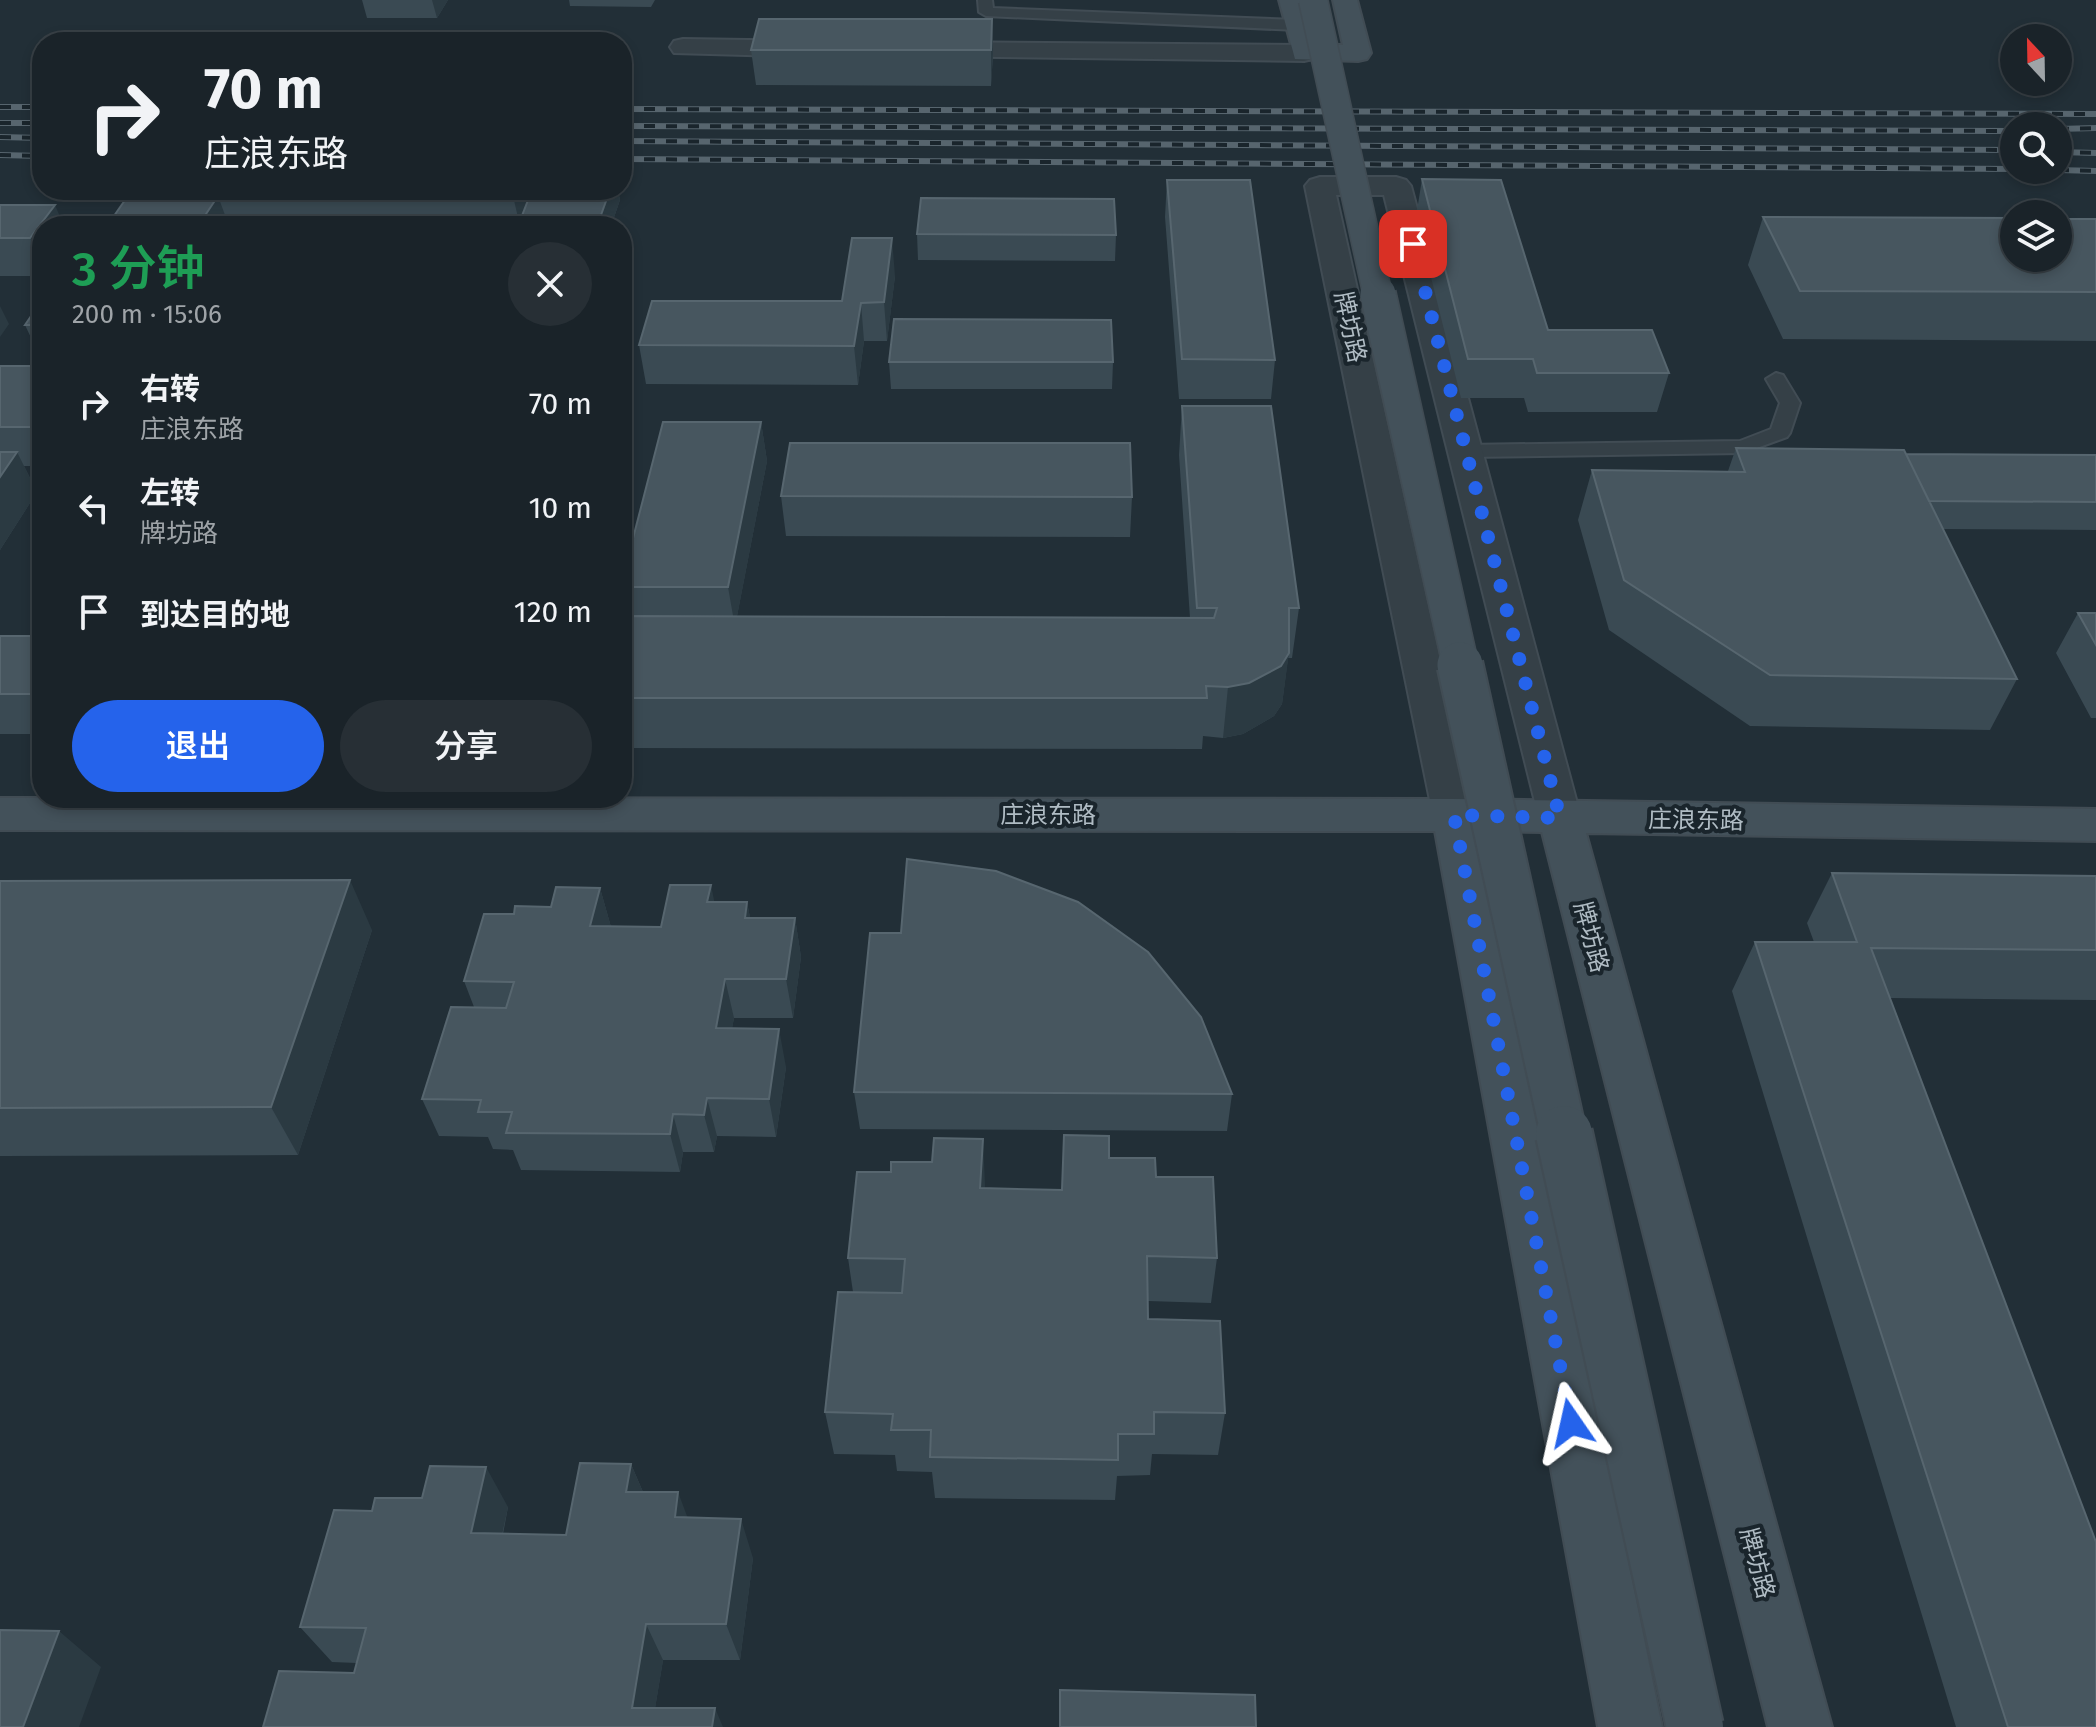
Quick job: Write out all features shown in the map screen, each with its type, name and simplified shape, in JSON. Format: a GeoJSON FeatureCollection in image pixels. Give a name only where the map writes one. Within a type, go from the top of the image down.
{"type":"FeatureCollection","features":[{"type":"Feature","properties":{"kind":"street"},"geometry":{"type":"LineString","coordinates":[[904,50],[1358,53],[1345,0]]}},
{"type":"Feature","properties":{"kind":"street"},"geometry":{"type":"LineString","coordinates":[[1304,6],[1314,53]]}},
{"type":"Feature","properties":{"kind":"street","name":"牌坊路"},"geometry":{"type":"LineString","coordinates":[[1304,6],[1353,180],[1695,1727]]}},
{"type":"Feature","properties":{"kind":"street"},"geometry":{"type":"LineString","coordinates":[[683,47],[841,49]]}},
{"type":"Feature","properties":{"kind":"street"},"geometry":{"type":"LineString","coordinates":[[1353,180],[1473,815],[1630,1727]]}},
{"type":"Feature","properties":{"kind":"street","name":"牌坊路"},"geometry":{"type":"LineString","coordinates":[[1353,180],[1396,186],[1800,1727]]}},
{"type":"Feature","properties":{"kind":"street","name":"庄浪东路"},"geometry":{"type":"LineString","coordinates":[[0,814],[1473,815],[2096,825]]}},
{"type":"Feature","properties":{"kind":"lane"},"geometry":{"type":"LineString","coordinates":[[985,0],[986,12],[1304,6]]}},
{"type":"Feature","properties":{"kind":"lane"},"geometry":{"type":"LineString","coordinates":[[1466,451],[1743,447],[1780,433],[1790,403],[1776,379]]}},
{"type":"Feature","properties":{"kind":"building"},"geometry":{"type":"Polygon","coordinates":[[[759,19],[992,19],[991,50],[751,50],[759,19]]]}},
{"type":"Feature","properties":{"kind":"building"},"geometry":{"type":"Polygon","coordinates":[[[1422,179],[1501,180],[1548,330],[1652,330],[1669,373],[1537,373],[1533,359],[1468,359],[1422,179]]]}},
{"type":"Feature","properties":{"kind":"building"},"geometry":{"type":"Polygon","coordinates":[[[1167,180],[1250,180],[1275,360],[1182,359],[1167,180]]]}},
{"type":"Feature","properties":{"kind":"building"},"geometry":{"type":"Polygon","coordinates":[[[921,198],[1114,199],[1116,235],[917,234],[921,198]]]}},
{"type":"Feature","properties":{"kind":"building"},"geometry":{"type":"Polygon","coordinates":[[[125,200],[215,200],[205,216],[114,216],[125,200]]]}},
{"type":"Feature","properties":{"kind":"building"},"geometry":{"type":"Polygon","coordinates":[[[528,200],[606,200],[601,216],[522,216],[528,200]]]}},
{"type":"Feature","properties":{"kind":"building"},"geometry":{"type":"Polygon","coordinates":[[[0,205],[55,205],[47,216],[32,216],[30,238],[0,238],[0,205]]]}},
{"type":"Feature","properties":{"kind":"building"},"geometry":{"type":"Polygon","coordinates":[[[1763,217],[2000,218],[2000,272],[2072,272],[2072,219],[2096,219],[2096,292],[1800,291],[1763,217]]]}},
{"type":"Feature","properties":{"kind":"building"},"geometry":{"type":"Polygon","coordinates":[[[852,238],[892,238],[884,302],[861,303],[854,346],[639,345],[652,301],[842,301],[852,238]]]}},
{"type":"Feature","properties":{"kind":"building"},"geometry":{"type":"Polygon","coordinates":[[[894,319],[1111,320],[1113,362],[889,362],[894,319]]]}},
{"type":"Feature","properties":{"kind":"building"},"geometry":{"type":"Polygon","coordinates":[[[0,366],[32,366],[32,427],[0,427],[0,366]]]}},
{"type":"Feature","properties":{"kind":"building"},"geometry":{"type":"Polygon","coordinates":[[[1182,406],[1271,406],[1299,608],[1289,608],[1289,653],[1281,666],[1249,683],[1228,687],[1206,686],[1207,698],[632,698],[632,616],[1214,618],[1217,608],[1197,608],[1182,406]]]}},
{"type":"Feature","properties":{"kind":"building"},"geometry":{"type":"Polygon","coordinates":[[[663,422],[761,422],[728,587],[632,587],[632,542],[663,422]]]}},
{"type":"Feature","properties":{"kind":"building"},"geometry":{"type":"Polygon","coordinates":[[[790,443],[1130,443],[1132,497],[781,496],[790,443]]]}},
{"type":"Feature","properties":{"kind":"building"},"geometry":{"type":"Polygon","coordinates":[[[1736,448],[1904,450],[2017,679],[1770,675],[1624,580],[1592,470],[1745,472],[1736,448]]]}},
{"type":"Feature","properties":{"kind":"building"},"geometry":{"type":"Polygon","coordinates":[[[0,452],[17,452],[0,477],[0,452]]]}},
{"type":"Feature","properties":{"kind":"building"},"geometry":{"type":"Polygon","coordinates":[[[1906,454],[2096,455],[2096,502],[1929,501],[1906,454]]]}},
{"type":"Feature","properties":{"kind":"building"},"geometry":{"type":"Polygon","coordinates":[[[2078,613],[2096,613],[2096,645],[2078,613]]]}},
{"type":"Feature","properties":{"kind":"building"},"geometry":{"type":"Polygon","coordinates":[[[0,636],[32,636],[32,694],[0,694],[0,636]]]}},
{"type":"Feature","properties":{"kind":"building"},"geometry":{"type":"Polygon","coordinates":[[[907,859],[996,871],[1078,902],[1148,952],[1201,1017],[1232,1094],[854,1092],[870,933],[901,933],[907,859]]]}},
{"type":"Feature","properties":{"kind":"building"},"geometry":{"type":"Polygon","coordinates":[[[1832,873],[2096,876],[2096,950],[1871,948],[2096,1542],[2096,1727],[2008,1727],[1755,942],[1857,942],[1832,873]]]}},
{"type":"Feature","properties":{"kind":"building"},"geometry":{"type":"Polygon","coordinates":[[[350,880],[271,1107],[0,1108],[0,881],[350,880]]]}},
{"type":"Feature","properties":{"kind":"building"},"geometry":{"type":"Polygon","coordinates":[[[670,885],[711,885],[707,902],[747,902],[745,918],[795,918],[786,979],[725,979],[716,1028],[779,1029],[769,1099],[707,1098],[704,1115],[673,1114],[670,1134],[506,1133],[512,1112],[478,1112],[481,1100],[422,1099],[451,1007],[506,1008],[514,982],[464,981],[484,914],[514,914],[515,906],[551,907],[556,887],[600,888],[590,926],[661,927],[670,885]]]}},
{"type":"Feature","properties":{"kind":"building"},"geometry":{"type":"Polygon","coordinates":[[[1064,1135],[1109,1136],[1109,1158],[1155,1158],[1156,1177],[1213,1177],[1217,1258],[1147,1256],[1148,1319],[1220,1321],[1225,1413],[1154,1412],[1154,1434],[1118,1434],[1118,1460],[930,1457],[931,1430],[891,1430],[893,1414],[825,1412],[838,1292],[902,1293],[905,1259],[848,1258],[857,1172],[891,1172],[891,1162],[932,1162],[934,1138],[983,1139],[980,1188],[1062,1190],[1064,1135]]]}},
{"type":"Feature","properties":{"kind":"building"},"geometry":{"type":"Polygon","coordinates":[[[580,1463],[631,1464],[626,1492],[678,1492],[675,1517],[741,1519],[726,1624],[646,1624],[632,1708],[715,1708],[712,1727],[263,1727],[279,1671],[354,1673],[366,1628],[300,1627],[334,1510],[372,1511],[375,1498],[422,1498],[430,1466],[486,1467],[471,1533],[566,1535],[580,1463]]]}},
{"type":"Feature","properties":{"kind":"building"},"geometry":{"type":"Polygon","coordinates":[[[0,1630],[59,1631],[23,1727],[0,1727],[0,1630]]]}},
{"type":"Feature","properties":{"kind":"building"},"geometry":{"type":"Polygon","coordinates":[[[1060,1690],[1255,1695],[1256,1727],[1060,1727],[1060,1690]]]}},
{"type":"Feature","properties":{"kind":"railway"},"geometry":{"type":"LineString","coordinates":[[0,107],[32,107]]}},
{"type":"Feature","properties":{"kind":"railway"},"geometry":{"type":"LineString","coordinates":[[632,109],[2096,114]]}},
{"type":"Feature","properties":{"kind":"railway"},"geometry":{"type":"LineString","coordinates":[[0,123],[32,123]]}},
{"type":"Feature","properties":{"kind":"railway"},"geometry":{"type":"LineString","coordinates":[[632,126],[2000,131]]}},
{"type":"Feature","properties":{"kind":"railway"},"geometry":{"type":"LineString","coordinates":[[2072,129],[2096,128]]}},
{"type":"Feature","properties":{"kind":"railway"},"geometry":{"type":"LineString","coordinates":[[0,137],[32,138]]}},
{"type":"Feature","properties":{"kind":"railway"},"geometry":{"type":"LineString","coordinates":[[632,141],[2000,150]]}},
{"type":"Feature","properties":{"kind":"railway"},"geometry":{"type":"LineString","coordinates":[[2072,152],[2096,153]]}},
{"type":"Feature","properties":{"kind":"railway"},"geometry":{"type":"LineString","coordinates":[[0,155],[32,156]]}},
{"type":"Feature","properties":{"kind":"railway"},"geometry":{"type":"LineString","coordinates":[[632,159],[2000,169]]}},
{"type":"Feature","properties":{"kind":"railway"},"geometry":{"type":"LineString","coordinates":[[2072,170],[2096,171]]}},
{"type":"Feature","properties":{"kind":"route"},"geometry":{"type":"LineString","coordinates":[[1413,244],[1560,818],[1454,815],[1571,1423]]}}]}
